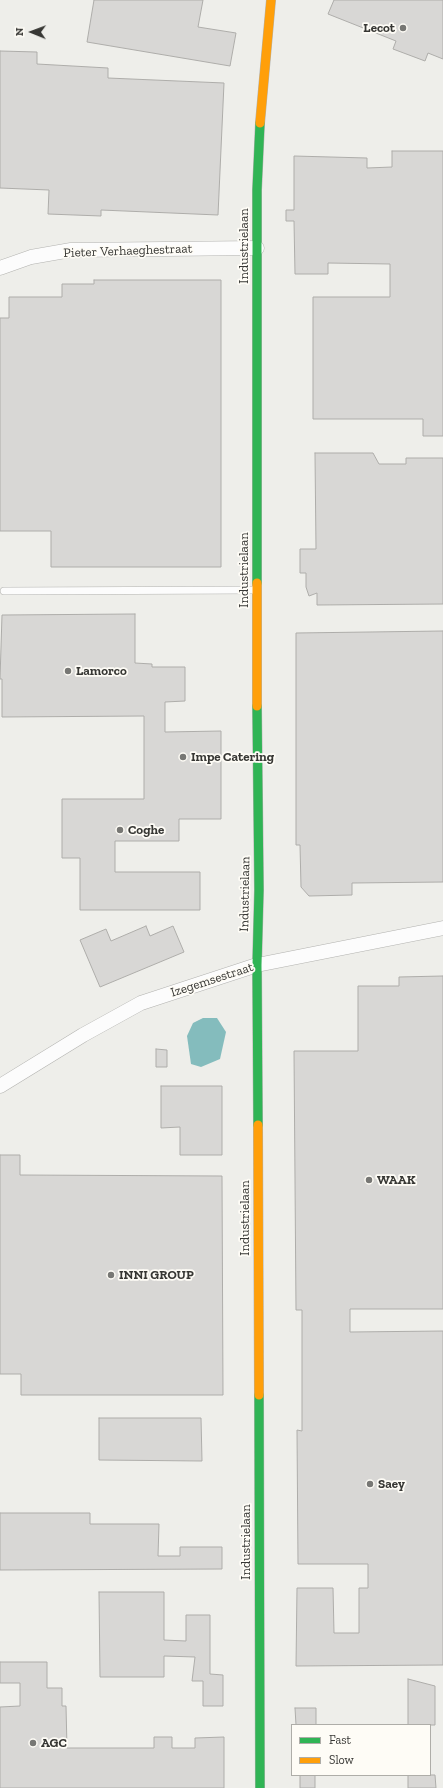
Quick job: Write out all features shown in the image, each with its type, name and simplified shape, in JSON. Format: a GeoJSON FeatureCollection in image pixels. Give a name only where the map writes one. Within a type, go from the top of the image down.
{"type":"FeatureCollection","features":[{"type":"Feature","properties":{"kind":"street","name":"Industrielaan"},"geometry":{"type":"LineString","coordinates":[[260,1788],[257,965],[259,890],[257,248],[260,117],[272,0]]}},
{"type":"Feature","properties":{"kind":"street","name":"Pieter Verhaeghestraat"},"geometry":{"type":"LineString","coordinates":[[0,268],[31,257],[71,250],[257,248]]}},
{"type":"Feature","properties":{"kind":"street","name":"Izegemsestraat"},"geometry":{"type":"LineString","coordinates":[[0,1086],[83,1035],[141,1003],[257,965],[443,928]]}},
{"type":"Feature","properties":{"kind":"lane"},"geometry":{"type":"LineString","coordinates":[[4,591],[257,590]]}},
{"type":"Feature","properties":{"kind":"water"},"geometry":{"type":"Polygon","coordinates":[[[203,1018],[217,1018],[226,1032],[220,1059],[201,1067],[191,1064],[187,1036],[193,1023],[203,1018]]]}},
{"type":"Feature","properties":{"kind":"building"},"geometry":{"type":"Polygon","coordinates":[[[94,0],[203,0],[198,27],[236,33],[230,66],[87,42],[94,0]]]}},
{"type":"Feature","properties":{"kind":"building","name":"Lecot"},"geometry":{"type":"Polygon","coordinates":[[[334,0],[443,0],[443,59],[428,53],[425,61],[393,49],[396,41],[328,14],[334,0]]]}},
{"type":"Feature","properties":{"kind":"building"},"geometry":{"type":"Polygon","coordinates":[[[0,51],[37,52],[37,64],[108,68],[108,78],[224,83],[218,215],[101,210],[101,216],[48,214],[49,190],[0,188],[0,51]]]}},
{"type":"Feature","properties":{"kind":"building"},"geometry":{"type":"Polygon","coordinates":[[[392,151],[443,151],[443,436],[423,436],[423,419],[313,419],[313,297],[390,297],[390,264],[328,263],[328,274],[295,274],[294,221],[286,221],[286,210],[294,210],[294,156],[367,158],[367,168],[392,167],[392,151]]]}},
{"type":"Feature","properties":{"kind":"building"},"geometry":{"type":"Polygon","coordinates":[[[94,280],[221,280],[221,567],[51,567],[51,531],[0,531],[0,318],[9,318],[9,297],[62,297],[62,284],[94,284],[94,280]]]}},
{"type":"Feature","properties":{"kind":"building"},"geometry":{"type":"Polygon","coordinates":[[[315,453],[373,453],[379,464],[406,464],[406,458],[443,458],[443,604],[317,605],[317,593],[309,596],[306,587],[306,573],[300,573],[300,549],[316,549],[315,453]]]}},
{"type":"Feature","properties":{"kind":"building"},"geometry":{"type":"Polygon","coordinates":[[[135,614],[135,663],[152,664],[152,667],[185,667],[185,701],[165,702],[165,732],[221,731],[221,819],[179,819],[179,841],[115,841],[115,872],[200,872],[200,910],[80,910],[80,858],[62,858],[62,799],[144,799],[144,716],[2,717],[2,679],[0,679],[2,615],[135,614]]]}},
{"type":"Feature","properties":{"kind":"building"},"geometry":{"type":"Polygon","coordinates":[[[443,631],[443,882],[352,883],[352,895],[309,896],[301,887],[300,845],[296,845],[296,633],[443,631]]]}},
{"type":"Feature","properties":{"kind":"building"},"geometry":{"type":"Polygon","coordinates":[[[146,926],[150,936],[173,926],[184,952],[100,987],[80,940],[106,929],[111,941],[146,926]]]}},
{"type":"Feature","properties":{"kind":"building"},"geometry":{"type":"Polygon","coordinates":[[[443,976],[443,1309],[350,1309],[350,1332],[443,1331],[443,1665],[296,1666],[297,1588],[333,1588],[334,1633],[359,1633],[359,1588],[368,1588],[368,1564],[298,1564],[297,1430],[302,1431],[302,1310],[296,1310],[294,1051],[358,1051],[358,986],[399,986],[399,977],[443,976]]]}},
{"type":"Feature","properties":{"kind":"building"},"geometry":{"type":"Polygon","coordinates":[[[156,1049],[167,1050],[167,1067],[156,1067],[156,1049]]]}},
{"type":"Feature","properties":{"kind":"building"},"geometry":{"type":"Polygon","coordinates":[[[161,1086],[222,1086],[222,1155],[180,1155],[180,1127],[161,1128],[161,1086]]]}},
{"type":"Feature","properties":{"kind":"building","name":"INNI GROUP"},"geometry":{"type":"Polygon","coordinates":[[[0,1155],[20,1155],[20,1175],[222,1176],[223,1395],[21,1395],[21,1374],[0,1374],[0,1155]]]}},
{"type":"Feature","properties":{"kind":"building"},"geometry":{"type":"Polygon","coordinates":[[[99,1418],[201,1418],[202,1461],[99,1460],[99,1418]]]}},
{"type":"Feature","properties":{"kind":"building"},"geometry":{"type":"Polygon","coordinates":[[[0,1513],[90,1513],[90,1524],[159,1524],[158,1556],[180,1556],[180,1547],[222,1547],[222,1569],[0,1570],[0,1513]]]}},
{"type":"Feature","properties":{"kind":"building"},"geometry":{"type":"Polygon","coordinates":[[[99,1592],[164,1592],[164,1640],[186,1641],[186,1615],[210,1615],[210,1674],[223,1675],[223,1706],[203,1706],[203,1681],[192,1681],[195,1657],[164,1656],[164,1677],[100,1677],[99,1592]]]}},
{"type":"Feature","properties":{"kind":"building","name":"AGC"},"geometry":{"type":"Polygon","coordinates":[[[0,1662],[47,1662],[47,1688],[62,1688],[62,1706],[66,1706],[67,1748],[154,1748],[154,1737],[172,1737],[172,1748],[195,1748],[195,1738],[224,1737],[224,1788],[0,1788],[0,1707],[20,1706],[20,1683],[0,1683],[0,1662]]]}},
{"type":"Feature","properties":{"kind":"building"},"geometry":{"type":"Polygon","coordinates":[[[408,1679],[435,1686],[435,1725],[408,1724],[408,1679]]]}},
{"type":"Feature","properties":{"kind":"building"},"geometry":{"type":"Polygon","coordinates":[[[295,1708],[316,1708],[316,1724],[296,1724],[295,1708]]]}},
{"type":"Feature","properties":{"kind":"building"},"geometry":{"type":"Polygon","coordinates":[[[435,1775],[436,1788],[408,1788],[408,1776],[435,1775]]]}},
{"type":"Feature","properties":{"kind":"building"},"geometry":{"type":"Polygon","coordinates":[[[300,1776],[315,1776],[315,1788],[300,1788],[300,1776]]]}},
{"type":"Feature","properties":{"kind":"traffic: fast"},"geometry":{"type":"LineString","coordinates":[[257,583],[257,190],[260,123]]}},
{"type":"Feature","properties":{"kind":"traffic: fast"},"geometry":{"type":"LineString","coordinates":[[257,706],[259,890],[257,965],[258,1125]]}},
{"type":"Feature","properties":{"kind":"traffic: fast"},"geometry":{"type":"LineString","coordinates":[[259,1395],[260,1788]]}},
{"type":"Feature","properties":{"kind":"traffic: slow"},"geometry":{"type":"LineString","coordinates":[[260,123],[271,0]]}},
{"type":"Feature","properties":{"kind":"traffic: slow"},"geometry":{"type":"LineString","coordinates":[[257,583],[257,706]]}},
{"type":"Feature","properties":{"kind":"traffic: slow"},"geometry":{"type":"LineString","coordinates":[[258,1125],[259,1395]]}},
{"type":"Feature","properties":{"kind":"place","name":"Lecot"},"geometry":{"type":"Point","coordinates":[403,28]}},
{"type":"Feature","properties":{"kind":"place","name":"Lamorco"},"geometry":{"type":"Point","coordinates":[68,671]}},
{"type":"Feature","properties":{"kind":"place","name":"Impe Catering"},"geometry":{"type":"Point","coordinates":[183,757]}},
{"type":"Feature","properties":{"kind":"place","name":"Coghe"},"geometry":{"type":"Point","coordinates":[120,830]}},
{"type":"Feature","properties":{"kind":"place","name":"WAAK"},"geometry":{"type":"Point","coordinates":[369,1180]}},
{"type":"Feature","properties":{"kind":"place","name":"INNI GROUP"},"geometry":{"type":"Point","coordinates":[111,1275]}},
{"type":"Feature","properties":{"kind":"place","name":"Saey"},"geometry":{"type":"Point","coordinates":[370,1484]}},
{"type":"Feature","properties":{"kind":"place","name":"AGC"},"geometry":{"type":"Point","coordinates":[33,1743]}}]}
